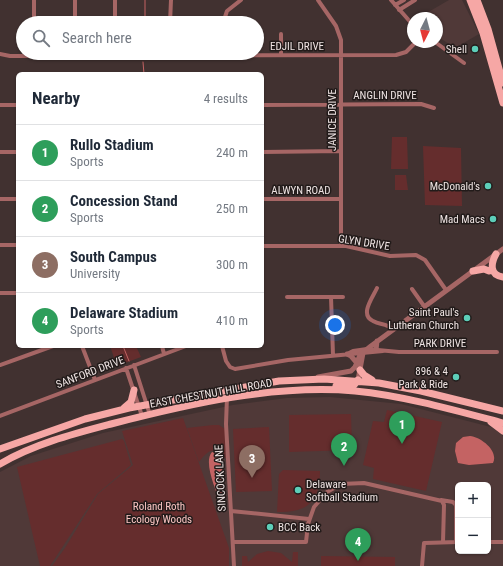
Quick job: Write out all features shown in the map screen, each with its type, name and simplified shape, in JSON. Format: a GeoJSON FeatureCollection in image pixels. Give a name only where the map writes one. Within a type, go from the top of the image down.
{"type":"FeatureCollection","features":[{"type":"Feature","properties":{"kind":"main road"},"geometry":{"type":"LineString","coordinates":[[470,0],[482,33],[503,103]]}},
{"type":"Feature","properties":{"kind":"main road"},"geometry":{"type":"LineString","coordinates":[[476,0],[488,29],[503,82]]}},
{"type":"Feature","properties":{"kind":"main road"},"geometry":{"type":"LineString","coordinates":[[496,254],[491,262],[492,267],[496,275],[503,277]]}},
{"type":"Feature","properties":{"kind":"main road"},"geometry":{"type":"LineString","coordinates":[[486,262],[489,272]]}},
{"type":"Feature","properties":{"kind":"main road"},"geometry":{"type":"LineString","coordinates":[[473,271],[484,269],[496,280],[503,281]]}},
{"type":"Feature","properties":{"kind":"main road"},"geometry":{"type":"LineString","coordinates":[[358,366],[364,375],[379,383]]}},
{"type":"Feature","properties":{"kind":"main road","name":"EAST CHESTNUT HILL ROAD"},"geometry":{"type":"LineString","coordinates":[[0,449],[85,419],[227,389],[279,381],[308,379],[358,380],[415,389],[503,412]]}},
{"type":"Feature","properties":{"kind":"main road"},"geometry":{"type":"LineString","coordinates":[[282,391],[318,386],[351,386],[358,380]]}},
{"type":"Feature","properties":{"kind":"main road"},"geometry":{"type":"LineString","coordinates":[[122,410],[132,402],[134,390]]}},
{"type":"Feature","properties":{"kind":"main road","name":"EAST CHESTNUT HILL ROAD"},"geometry":{"type":"LineString","coordinates":[[0,464],[34,448],[87,431],[142,416],[227,399],[282,391],[322,390],[365,392],[406,399],[503,423]]}},
{"type":"Feature","properties":{"kind":"main road"},"geometry":{"type":"LineString","coordinates":[[490,408],[503,405]]}},
{"type":"Feature","properties":{"kind":"main road"},"geometry":{"type":"LineString","coordinates":[[478,416],[496,424],[503,431]]}},
{"type":"Feature","properties":{"kind":"street"},"geometry":{"type":"LineString","coordinates":[[34,0],[34,16]]}},
{"type":"Feature","properties":{"kind":"street"},"geometry":{"type":"LineString","coordinates":[[74,16],[75,0]]}},
{"type":"Feature","properties":{"kind":"street"},"geometry":{"type":"LineString","coordinates":[[115,0],[115,16]]}},
{"type":"Feature","properties":{"kind":"street"},"geometry":{"type":"LineString","coordinates":[[170,16],[171,0]]}},
{"type":"Feature","properties":{"kind":"street"},"geometry":{"type":"LineString","coordinates":[[226,16],[227,11],[241,0]]}},
{"type":"Feature","properties":{"kind":"street","name":"JANICE DRIVE"},"geometry":{"type":"LineString","coordinates":[[318,0],[339,32],[341,55],[341,246]]}},
{"type":"Feature","properties":{"kind":"street"},"geometry":{"type":"LineString","coordinates":[[392,0],[407,19]]}},
{"type":"Feature","properties":{"kind":"street"},"geometry":{"type":"LineString","coordinates":[[395,5],[404,0]]}},
{"type":"Feature","properties":{"kind":"street"},"geometry":{"type":"LineString","coordinates":[[399,10],[415,0]]}},
{"type":"Feature","properties":{"kind":"street"},"geometry":{"type":"LineString","coordinates":[[281,34],[281,55]]}},
{"type":"Feature","properties":{"kind":"street","name":"EDJIL DRIVE"},"geometry":{"type":"LineString","coordinates":[[264,55],[399,54],[411,48]]}},
{"type":"Feature","properties":{"kind":"street"},"geometry":{"type":"LineString","coordinates":[[443,48],[464,63]]}},
{"type":"Feature","properties":{"kind":"street","name":"EDJIL DRIVE"},"geometry":{"type":"LineString","coordinates":[[0,54],[16,54]]}},
{"type":"Feature","properties":{"kind":"street","name":"ANGLIN DRIVE"},"geometry":{"type":"LineString","coordinates":[[264,105],[421,104],[434,108]]}},
{"type":"Feature","properties":{"kind":"street"},"geometry":{"type":"LineString","coordinates":[[0,105],[16,105]]}},
{"type":"Feature","properties":{"kind":"street"},"geometry":{"type":"LineString","coordinates":[[0,152],[16,152]]}},
{"type":"Feature","properties":{"kind":"street"},"geometry":{"type":"LineString","coordinates":[[264,152],[341,152]]}},
{"type":"Feature","properties":{"kind":"street"},"geometry":{"type":"LineString","coordinates":[[0,199],[16,199]]}},
{"type":"Feature","properties":{"kind":"street","name":"ALWYN ROAD"},"geometry":{"type":"LineString","coordinates":[[264,199],[341,199]]}},
{"type":"Feature","properties":{"kind":"street"},"geometry":{"type":"LineString","coordinates":[[0,245],[16,245]]}},
{"type":"Feature","properties":{"kind":"street","name":"GLYN DRIVE"},"geometry":{"type":"LineString","coordinates":[[264,246],[341,246],[390,256],[409,254],[420,257],[424,260],[446,290]]}},
{"type":"Feature","properties":{"kind":"street"},"geometry":{"type":"LineString","coordinates":[[358,380],[358,366],[365,351],[503,249]]}},
{"type":"Feature","properties":{"kind":"street"},"geometry":{"type":"LineString","coordinates":[[377,288],[366,313],[373,322],[388,324],[393,329]]}},
{"type":"Feature","properties":{"kind":"street"},"geometry":{"type":"LineString","coordinates":[[412,289],[424,306]]}},
{"type":"Feature","properties":{"kind":"street"},"geometry":{"type":"LineString","coordinates":[[0,293],[16,293]]}},
{"type":"Feature","properties":{"kind":"street"},"geometry":{"type":"LineString","coordinates":[[287,297],[343,297]]}},
{"type":"Feature","properties":{"kind":"street"},"geometry":{"type":"LineString","coordinates":[[331,297],[333,355],[365,351]]}},
{"type":"Feature","properties":{"kind":"street"},"geometry":{"type":"LineString","coordinates":[[376,350],[377,341]]}},
{"type":"Feature","properties":{"kind":"street"},"geometry":{"type":"LineString","coordinates":[[0,365],[47,348]]}},
{"type":"Feature","properties":{"kind":"street"},"geometry":{"type":"LineString","coordinates":[[83,348],[95,380]]}},
{"type":"Feature","properties":{"kind":"street"},"geometry":{"type":"LineString","coordinates":[[162,348],[164,354]]}},
{"type":"Feature","properties":{"kind":"street","name":"SANFORD DRIVE"},"geometry":{"type":"LineString","coordinates":[[0,416],[180,348]]}},
{"type":"Feature","properties":{"kind":"street","name":"EAST CHESTNUT HILL ROAD"},"geometry":{"type":"LineString","coordinates":[[223,348],[230,368],[235,369],[333,355]]}},
{"type":"Feature","properties":{"kind":"street","name":"PARK DRIVE"},"geometry":{"type":"LineString","coordinates":[[365,351],[383,351]]}},
{"type":"Feature","properties":{"kind":"street","name":"PARK DRIVE"},"geometry":{"type":"LineString","coordinates":[[365,351],[497,352]]}},
{"type":"Feature","properties":{"kind":"street"},"geometry":{"type":"LineString","coordinates":[[347,354],[351,356],[358,366]]}},
{"type":"Feature","properties":{"kind":"street"},"geometry":{"type":"LineString","coordinates":[[134,365],[143,406],[142,416]]}},
{"type":"Feature","properties":{"kind":"street"},"geometry":{"type":"LineString","coordinates":[[308,379],[349,372],[358,366]]}},
{"type":"Feature","properties":{"kind":"street"},"geometry":{"type":"LineString","coordinates":[[126,368],[134,390],[150,415]]}},
{"type":"Feature","properties":{"kind":"street","name":"SINCOCK LANE"},"geometry":{"type":"LineString","coordinates":[[227,389],[226,424],[234,566]]}},
{"type":"Feature","properties":{"kind":"street"},"geometry":{"type":"LineString","coordinates":[[233,542],[306,542],[309,518],[314,507],[327,492],[336,486],[351,482],[364,482],[453,502],[456,505],[456,518]]}},
{"type":"Feature","properties":{"kind":"street"},"geometry":{"type":"LineString","coordinates":[[438,499],[444,503],[443,542]]}},
{"type":"Feature","properties":{"kind":"street"},"geometry":{"type":"LineString","coordinates":[[231,511],[309,518]]}},
{"type":"Feature","properties":{"kind":"street"},"geometry":{"type":"LineString","coordinates":[[422,566],[424,543],[455,542]]}},
{"type":"Feature","properties":{"kind":"street"},"geometry":{"type":"LineString","coordinates":[[491,542],[503,542]]}},
{"type":"Feature","properties":{"kind":"shaded area"},"geometry":{"type":"Polygon","coordinates":[[[449,0],[462,0],[479,34],[455,48],[443,40],[443,12],[428,12],[449,0]]]}},
{"type":"Feature","properties":{"kind":"shaded area"},"geometry":{"type":"Polygon","coordinates":[[[330,397],[401,404],[491,427],[501,433],[503,437],[503,566],[0,566],[0,472],[31,456],[103,433],[233,405],[287,398],[330,397]]]}},
{"type":"Feature","properties":{"kind":"shaded area"},"geometry":{"type":"Polygon","coordinates":[[[470,436],[479,439],[488,445],[493,454],[493,463],[469,465],[458,463],[455,451],[456,443],[463,437],[470,436]]]}},
{"type":"Feature","properties":{"kind":"shaded area"},"geometry":{"type":"Polygon","coordinates":[[[212,452],[217,453],[221,463],[224,486],[223,504],[220,502],[213,484],[209,462],[212,452]]]}},
{"type":"Feature","properties":{"kind":"green space"},"geometry":{"type":"Polygon","coordinates":[[[392,137],[407,137],[408,169],[391,169],[392,137]]]}},
{"type":"Feature","properties":{"kind":"green space"},"geometry":{"type":"Polygon","coordinates":[[[423,146],[461,148],[462,206],[425,205],[423,146]]]}},
{"type":"Feature","properties":{"kind":"green space"},"geometry":{"type":"Polygon","coordinates":[[[395,175],[406,175],[408,190],[395,190],[395,175]]]}},
{"type":"Feature","properties":{"kind":"green space"},"geometry":{"type":"Polygon","coordinates":[[[111,348],[137,348],[141,357],[117,366],[111,348]]]}},
{"type":"Feature","properties":{"kind":"green space"},"geometry":{"type":"Polygon","coordinates":[[[387,410],[442,422],[426,491],[373,479],[374,468],[363,465],[373,421],[384,422],[387,410]]]}},
{"type":"Feature","properties":{"kind":"green space"},"geometry":{"type":"Polygon","coordinates":[[[351,414],[352,450],[289,452],[289,415],[351,414]]]}},
{"type":"Feature","properties":{"kind":"green space","name":"Roland Roth Ecology Woods"},"geometry":{"type":"Polygon","coordinates":[[[183,418],[229,548],[229,566],[52,566],[65,548],[98,494],[133,465],[122,431],[183,418]]]}},
{"type":"Feature","properties":{"kind":"green space"},"geometry":{"type":"Polygon","coordinates":[[[219,425],[225,429],[226,458],[223,458],[218,450],[212,450],[199,462],[187,428],[219,425]]]}},
{"type":"Feature","properties":{"kind":"green space"},"geometry":{"type":"Polygon","coordinates":[[[269,427],[272,491],[236,492],[233,429],[269,427]]]}},
{"type":"Feature","properties":{"kind":"green space"},"geometry":{"type":"Polygon","coordinates":[[[122,439],[124,441],[131,465],[97,494],[50,566],[40,566],[17,467],[122,439]]]}},
{"type":"Feature","properties":{"kind":"green space","name":"Delaware Softball Stadium"},"geometry":{"type":"Polygon","coordinates":[[[283,470],[320,471],[318,491],[310,504],[304,508],[287,512],[277,512],[279,474],[283,470]]]}},
{"type":"Feature","properties":{"kind":"green space"},"geometry":{"type":"Polygon","coordinates":[[[268,551],[281,553],[292,562],[293,552],[298,552],[298,566],[242,566],[242,556],[247,556],[248,562],[257,554],[268,551]]]}},
{"type":"Feature","properties":{"kind":"green space"},"geometry":{"type":"Polygon","coordinates":[[[321,556],[395,557],[395,566],[321,566],[321,556]]]}},
{"type":"Feature","properties":{"kind":"waterway"},"geometry":{"type":"LineString","coordinates":[[145,0],[145,16]]}},
{"type":"Feature","properties":{"kind":"waterway"},"geometry":{"type":"LineString","coordinates":[[143,62],[144,72]]}},
{"type":"Feature","properties":{"kind":"waterway"},"geometry":{"type":"LineString","coordinates":[[124,348],[129,361]]}},
{"type":"Feature","properties":{"kind":"place","name":"Shell"},"geometry":{"type":"Point","coordinates":[475,49]}},
{"type":"Feature","properties":{"kind":"place","name":"McDonald's"},"geometry":{"type":"Point","coordinates":[488,186]}},
{"type":"Feature","properties":{"kind":"place","name":"Mad Macs"},"geometry":{"type":"Point","coordinates":[493,219]}},
{"type":"Feature","properties":{"kind":"place","name":"Saint Paul's Lutheran Church"},"geometry":{"type":"Point","coordinates":[467,318]}},
{"type":"Feature","properties":{"kind":"place","name":"896 & 4 Park & Ride"},"geometry":{"type":"Point","coordinates":[456,377]}},
{"type":"Feature","properties":{"kind":"place","name":"Rullo Stadium"},"geometry":{"type":"Point","coordinates":[402,444]}},
{"type":"Feature","properties":{"kind":"place","name":"Concession Stand"},"geometry":{"type":"Point","coordinates":[344,466]}},
{"type":"Feature","properties":{"kind":"place","name":"South Campus"},"geometry":{"type":"Point","coordinates":[252,478]}},
{"type":"Feature","properties":{"kind":"place","name":"Delaware Softball Stadium"},"geometry":{"type":"Point","coordinates":[298,490]}},
{"type":"Feature","properties":{"kind":"place","name":"BCC Back"},"geometry":{"type":"Point","coordinates":[270,527]}},
{"type":"Feature","properties":{"kind":"place","name":"Delaware Stadium"},"geometry":{"type":"Point","coordinates":[358,561]}}]}
